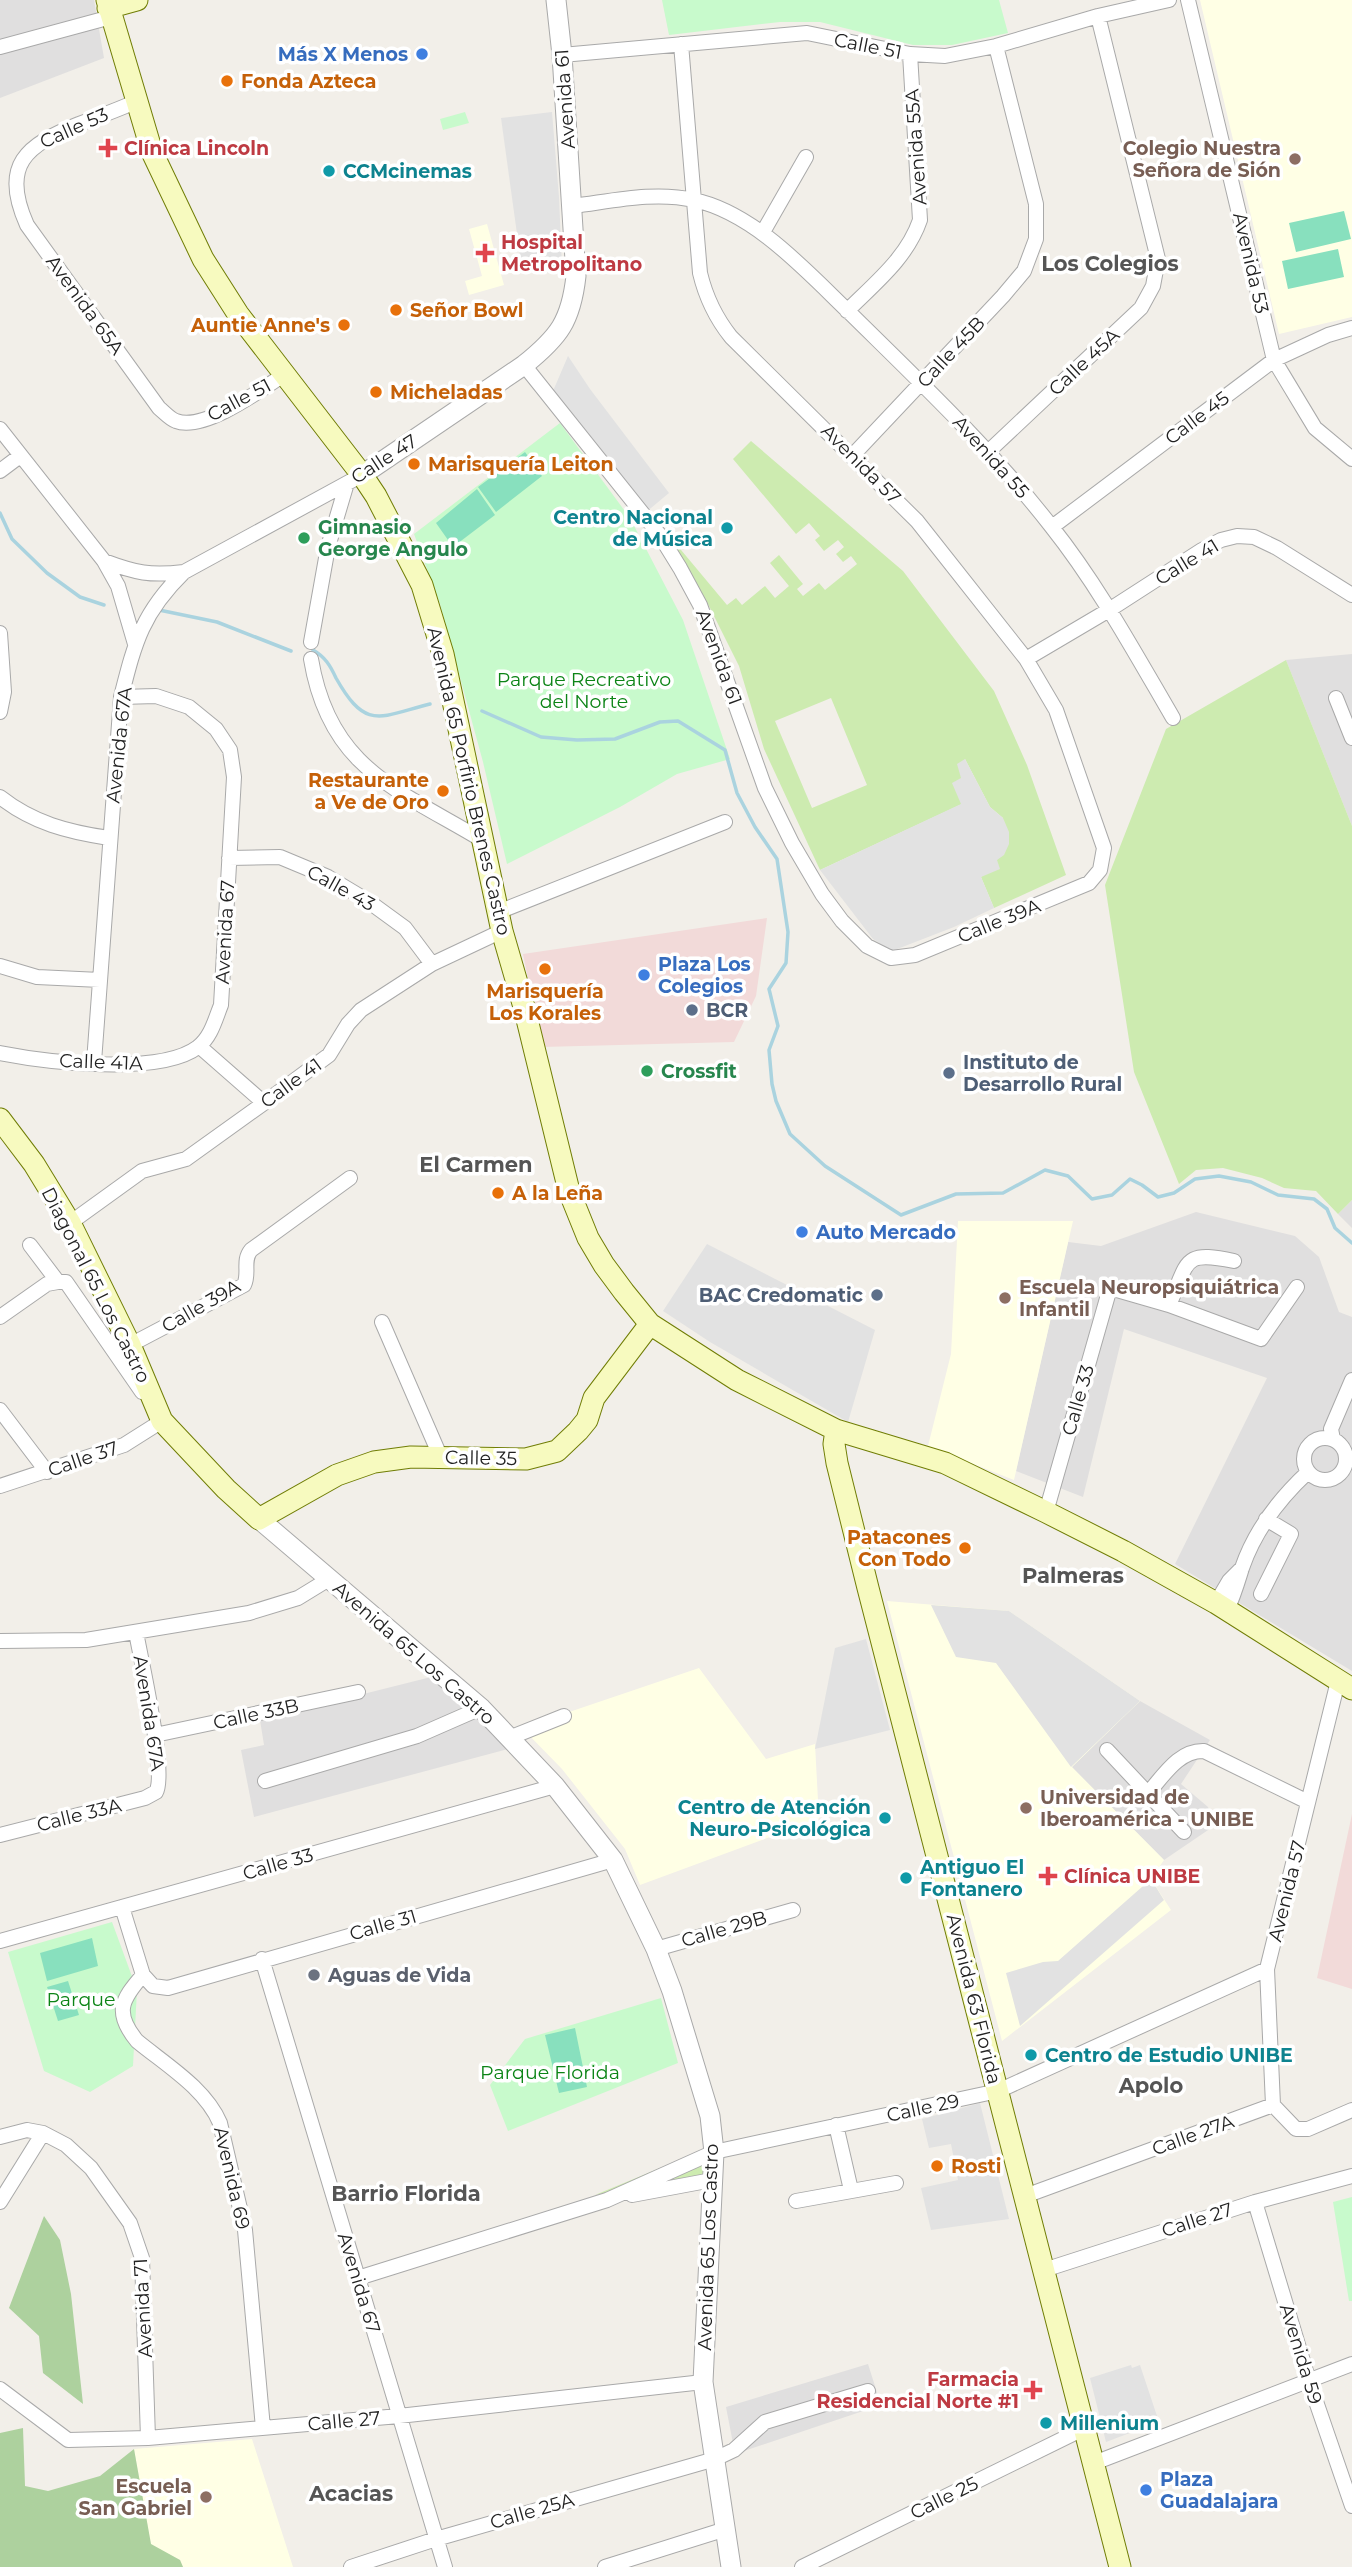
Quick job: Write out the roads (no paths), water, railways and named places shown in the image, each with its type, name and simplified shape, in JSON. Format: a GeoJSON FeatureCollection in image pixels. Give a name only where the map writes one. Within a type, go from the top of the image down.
{"type":"FeatureCollection","features":[{"type":"Feature","properties":{"kind":"main road"},"geometry":{"type":"LineString","coordinates":[[109,8],[137,0]]}},
{"type":"Feature","properties":{"kind":"main road","name":"Avenida 65 Porfirio Brenes Castro"},"geometry":{"type":"LineString","coordinates":[[109,8],[152,152],[203,259],[238,314],[285,374],[355,479],[376,496],[422,585],[443,654],[500,921],[573,1202],[588,1238],[604,1265],[650,1324],[737,1380],[836,1430],[945,1463],[1046,1512],[1123,1551],[1222,1607],[1345,1685]]}},
{"type":"Feature","properties":{"kind":"main road","name":"Diagonal 65 Los Castro"},"geometry":{"type":"LineString","coordinates":[[0,1119],[34,1164],[70,1223],[130,1345],[162,1421]]}},
{"type":"Feature","properties":{"kind":"main road","name":"Calle 35"},"geometry":{"type":"LineString","coordinates":[[259,1519],[337,1475],[374,1462],[411,1457],[526,1459],[557,1451],[582,1426],[594,1398],[650,1324]]}},
{"type":"Feature","properties":{"kind":"main road","name":"Avenida 65 Los Castro"},"geometry":{"type":"LineString","coordinates":[[162,1421],[226,1489],[259,1519]]}},
{"type":"Feature","properties":{"kind":"main road","name":"Avenida 63 Florida"},"geometry":{"type":"LineString","coordinates":[[836,1430],[834,1444],[837,1463],[1120,2567]]}},
{"type":"Feature","properties":{"kind":"main road"},"geometry":{"type":"LineString","coordinates":[[837,1463],[851,1448],[869,1440]]}},
{"type":"Feature","properties":{"kind":"street","name":"Avenida 61"},"geometry":{"type":"LineString","coordinates":[[556,0],[576,276],[574,299],[566,323]]}},
{"type":"Feature","properties":{"kind":"street","name":"Calle 51"},"geometry":{"type":"LineString","coordinates":[[562,55],[807,33],[910,54],[945,55],[996,46],[1098,16],[1169,0]]}},
{"type":"Feature","properties":{"kind":"street","name":"Avenida 53"},"geometry":{"type":"LineString","coordinates":[[1188,0],[1274,360],[1315,428],[1352,459]]}},
{"type":"Feature","properties":{"kind":"street"},"geometry":{"type":"LineString","coordinates":[[0,47],[109,8]]}},
{"type":"Feature","properties":{"kind":"street","name":"Calle 45A"},"geometry":{"type":"LineString","coordinates":[[989,451],[1141,308],[1153,286],[1157,259],[1098,16]]}},
{"type":"Feature","properties":{"kind":"street","name":"Avenida 57"},"geometry":{"type":"LineString","coordinates":[[681,44],[701,273],[705,293],[716,318],[731,337],[917,521],[1026,659],[1056,710],[1094,814],[1104,848],[1100,870]]}},
{"type":"Feature","properties":{"kind":"street","name":"Calle 45B"},"geometry":{"type":"LineString","coordinates":[[853,455],[1003,296],[1024,271],[1036,240],[1036,204],[996,46]]}},
{"type":"Feature","properties":{"kind":"street","name":"Avenida 55A"},"geometry":{"type":"LineString","coordinates":[[847,311],[905,253],[914,239],[920,220],[910,54]]}},
{"type":"Feature","properties":{"kind":"street","name":"Calle 53"},"geometry":{"type":"LineString","coordinates":[[21,163],[32,148],[48,137],[135,102]]}},
{"type":"Feature","properties":{"kind":"street"},"geometry":{"type":"LineString","coordinates":[[763,232],[806,157]]}},
{"type":"Feature","properties":{"kind":"street","name":"Avenida 65A"},"geometry":{"type":"LineString","coordinates":[[21,163],[15,183],[18,204],[27,225],[159,408],[175,421],[191,424]]}},
{"type":"Feature","properties":{"kind":"street","name":"Avenida 55"},"geometry":{"type":"LineString","coordinates":[[573,206],[648,196],[695,200],[730,214],[763,232],[989,451],[1052,527],[1110,610],[1173,718]]}},
{"type":"Feature","properties":{"kind":"street","name":"Calle 47"},"geometry":{"type":"LineString","coordinates":[[135,644],[146,617],[163,592],[184,572],[355,479],[524,365],[546,347],[566,323]]}},
{"type":"Feature","properties":{"kind":"street","name":"Calle 45"},"geometry":{"type":"LineString","coordinates":[[1052,527],[1274,360],[1328,335],[1352,328]]}},
{"type":"Feature","properties":{"kind":"street","name":"Avenida 61"},"geometry":{"type":"LineString","coordinates":[[524,365],[659,534],[700,606],[765,788],[792,843],[822,894],[842,921],[867,946],[891,958]]}},
{"type":"Feature","properties":{"kind":"street","name":"Calle 51"},"geometry":{"type":"LineString","coordinates":[[191,424],[218,414],[285,374]]}},
{"type":"Feature","properties":{"kind":"street"},"geometry":{"type":"LineString","coordinates":[[0,429],[104,561],[118,586],[135,644]]}},
{"type":"Feature","properties":{"kind":"street"},"geometry":{"type":"LineString","coordinates":[[0,471],[20,456]]}},
{"type":"Feature","properties":{"kind":"street"},"geometry":{"type":"LineString","coordinates":[[311,642],[328,547],[355,479]]}},
{"type":"Feature","properties":{"kind":"street","name":"Calle 41"},"geometry":{"type":"LineString","coordinates":[[1026,659],[1110,610],[1202,550],[1237,536],[1254,537],[1277,548],[1351,591]]}},
{"type":"Feature","properties":{"kind":"street","name":"Calle 47"},"geometry":{"type":"LineString","coordinates":[[104,561],[129,570],[156,575],[184,572]]}},
{"type":"Feature","properties":{"kind":"street"},"geometry":{"type":"LineString","coordinates":[[0,633],[4,692],[0,712]]}},
{"type":"Feature","properties":{"kind":"street","name":"Avenida 67A"},"geometry":{"type":"LineString","coordinates":[[94,1062],[121,697],[135,644]]}},
{"type":"Feature","properties":{"kind":"street"},"geometry":{"type":"LineString","coordinates":[[312,659],[321,704],[351,754],[372,773],[482,840]]}},
{"type":"Feature","properties":{"kind":"street","name":"Avenida 67"},"geometry":{"type":"LineString","coordinates":[[121,697],[156,696],[189,708],[216,729],[230,750],[234,778],[221,1004],[212,1030],[199,1046]]}},
{"type":"Feature","properties":{"kind":"street"},"geometry":{"type":"LineString","coordinates":[[1336,698],[1352,738]]}},
{"type":"Feature","properties":{"kind":"street"},"geometry":{"type":"LineString","coordinates":[[0,797],[23,814],[44,824],[75,833],[109,838]]}},
{"type":"Feature","properties":{"kind":"street","name":"Calle 41"},"geometry":{"type":"LineString","coordinates":[[70,1223],[142,1171],[186,1159],[329,1055],[348,1024],[361,1010],[500,921],[724,822]]}},
{"type":"Feature","properties":{"kind":"street","name":"Calle 43"},"geometry":{"type":"LineString","coordinates":[[229,858],[280,857],[328,877],[405,928],[432,964]]}},
{"type":"Feature","properties":{"kind":"street","name":"Calle 39A"},"geometry":{"type":"LineString","coordinates":[[891,958],[915,955],[1089,883],[1100,870]]}},
{"type":"Feature","properties":{"kind":"street"},"geometry":{"type":"LineString","coordinates":[[0,966],[37,977],[100,980]]}},
{"type":"Feature","properties":{"kind":"street"},"geometry":{"type":"LineString","coordinates":[[199,1046],[264,1103]]}},
{"type":"Feature","properties":{"kind":"street","name":"Calle 41A"},"geometry":{"type":"LineString","coordinates":[[0,1053],[33,1059],[151,1063],[178,1058],[199,1046]]}},
{"type":"Feature","properties":{"kind":"street","name":"Calle 39A"},"geometry":{"type":"LineString","coordinates":[[130,1345],[244,1285],[247,1279],[247,1255],[251,1250],[350,1178]]}},
{"type":"Feature","properties":{"kind":"street"},"geometry":{"type":"LineString","coordinates":[[30,1245],[58,1282]]}},
{"type":"Feature","properties":{"kind":"street"},"geometry":{"type":"LineString","coordinates":[[1234,1261],[1204,1255],[1194,1258],[1188,1264],[1169,1305],[1261,1339],[1297,1287]]}},
{"type":"Feature","properties":{"kind":"street"},"geometry":{"type":"LineString","coordinates":[[0,1317],[47,1284],[66,1282],[162,1421]]}},
{"type":"Feature","properties":{"kind":"street","name":"Calle 33"},"geometry":{"type":"LineString","coordinates":[[1046,1512],[1110,1288],[1169,1305]]}},
{"type":"Feature","properties":{"kind":"street"},"geometry":{"type":"LineString","coordinates":[[382,1322],[441,1458]]}},
{"type":"Feature","properties":{"kind":"street"},"geometry":{"type":"LineString","coordinates":[[1333,1439],[1331,1429],[1351,1386]]}},
{"type":"Feature","properties":{"kind":"street"},"geometry":{"type":"LineString","coordinates":[[0,1410],[47,1472]]}},
{"type":"Feature","properties":{"kind":"street","name":"Calle 37"},"geometry":{"type":"LineString","coordinates":[[0,1486],[124,1445],[162,1421]]}},
{"type":"Feature","properties":{"kind":"street"},"geometry":{"type":"LineString","coordinates":[[1317,1439],[1333,1439],[1345,1454],[1348,1468],[1337,1477],[1325,1480],[1312,1477],[1304,1465],[1306,1449],[1317,1439]]}},
{"type":"Feature","properties":{"kind":"street"},"geometry":{"type":"LineString","coordinates":[[1222,1607],[1229,1581],[1242,1568],[1266,1519],[1285,1493],[1308,1472]]}},
{"type":"Feature","properties":{"kind":"street","name":"Avenida 65 Los Castro"},"geometry":{"type":"LineString","coordinates":[[259,1519],[481,1708],[555,1786],[613,1860],[656,1949],[672,1991],[710,2116],[714,2151],[703,2382],[731,2567]]}},
{"type":"Feature","properties":{"kind":"street"},"geometry":{"type":"LineString","coordinates":[[1261,1594],[1291,1534],[1266,1519]]}},
{"type":"Feature","properties":{"kind":"street"},"geometry":{"type":"LineString","coordinates":[[0,1641],[86,1640],[249,1613],[298,1598],[329,1579]]}},
{"type":"Feature","properties":{"kind":"street","name":"Avenida 67A"},"geometry":{"type":"LineString","coordinates":[[136,1632],[155,1735],[160,1781],[156,1792]]}},
{"type":"Feature","properties":{"kind":"street","name":"Avenida 57"},"geometry":{"type":"LineString","coordinates":[[1273,2105],[1268,1969],[1308,1802],[1345,1685]]}},
{"type":"Feature","properties":{"kind":"street","name":"Calle 33B"},"geometry":{"type":"LineString","coordinates":[[155,1735],[358,1692]]}},
{"type":"Feature","properties":{"kind":"street"},"geometry":{"type":"LineString","coordinates":[[264,1781],[418,1736],[481,1708]]}},
{"type":"Feature","properties":{"kind":"street"},"geometry":{"type":"LineString","coordinates":[[509,1738],[564,1716]]}},
{"type":"Feature","properties":{"kind":"street"},"geometry":{"type":"LineString","coordinates":[[1107,1750],[1184,1832]]}},
{"type":"Feature","properties":{"kind":"street"},"geometry":{"type":"LineString","coordinates":[[1149,1792],[1176,1761],[1195,1751],[1204,1751],[1308,1802]]}},
{"type":"Feature","properties":{"kind":"street","name":"Calle 33"},"geometry":{"type":"LineString","coordinates":[[0,1941],[555,1786]]}},
{"type":"Feature","properties":{"kind":"street","name":"Calle 33A"},"geometry":{"type":"LineString","coordinates":[[0,1835],[145,1798],[156,1792]]}},
{"type":"Feature","properties":{"kind":"street","name":"Calle 31"},"geometry":{"type":"LineString","coordinates":[[142,1975],[153,1986],[167,1988],[613,1860]]}},
{"type":"Feature","properties":{"kind":"street"},"geometry":{"type":"LineString","coordinates":[[122,1907],[142,1975]]}},
{"type":"Feature","properties":{"kind":"street","name":"Calle 29B"},"geometry":{"type":"LineString","coordinates":[[656,1949],[793,1910]]}},
{"type":"Feature","properties":{"kind":"street","name":"Avenida 67"},"geometry":{"type":"LineString","coordinates":[[262,1959],[445,2567]]}},
{"type":"Feature","properties":{"kind":"street","name":"Calle 29"},"geometry":{"type":"LineString","coordinates":[[607,2200],[714,2151],[998,2091],[1268,1969]]}},
{"type":"Feature","properties":{"kind":"street","name":"Avenida 69"},"geometry":{"type":"LineString","coordinates":[[142,1975],[124,1998],[122,2015],[125,2024],[137,2041],[205,2097],[215,2110],[223,2133],[245,2230],[263,2428]]}},
{"type":"Feature","properties":{"kind":"street"},"geometry":{"type":"LineString","coordinates":[[1273,2105],[1296,2129],[1308,2129],[1352,2110]]}},
{"type":"Feature","properties":{"kind":"street","name":"Calle 27A"},"geometry":{"type":"LineString","coordinates":[[1025,2196],[1273,2105]]}},
{"type":"Feature","properties":{"kind":"street"},"geometry":{"type":"LineString","coordinates":[[836,2125],[851,2190]]}},
{"type":"Feature","properties":{"kind":"street"},"geometry":{"type":"LineString","coordinates":[[0,2137],[27,2130],[43,2133],[0,2202]]}},
{"type":"Feature","properties":{"kind":"street","name":"Avenida 71"},"geometry":{"type":"LineString","coordinates":[[43,2133],[66,2145],[91,2168],[124,2213],[137,2241],[142,2258],[148,2438]]}},
{"type":"Feature","properties":{"kind":"street","name":"Calle 27"},"geometry":{"type":"LineString","coordinates":[[1044,2270],[1255,2202],[1352,2176]]}},
{"type":"Feature","properties":{"kind":"street","name":"Calle 29"},"geometry":{"type":"LineString","coordinates":[[358,2278],[607,2200],[712,2180]]}},
{"type":"Feature","properties":{"kind":"street"},"geometry":{"type":"LineString","coordinates":[[796,2201],[897,2183]]}},
{"type":"Feature","properties":{"kind":"street","name":"Avenida 59"},"geometry":{"type":"LineString","coordinates":[[1255,2202],[1309,2381],[1352,2506]]}},
{"type":"Feature","properties":{"kind":"street"},"geometry":{"type":"LineString","coordinates":[[1094,2463],[1352,2364]]}},
{"type":"Feature","properties":{"kind":"street","name":"Calle 27"},"geometry":{"type":"LineString","coordinates":[[0,2389],[68,2440],[148,2438],[400,2416],[703,2382]]}},
{"type":"Feature","properties":{"kind":"street","name":"Calle 25A"},"geometry":{"type":"LineString","coordinates":[[351,2567],[436,2539],[715,2459],[734,2450],[765,2422],[868,2391]]}},
{"type":"Feature","properties":{"kind":"street","name":"Calle 25"},"geometry":{"type":"LineString","coordinates":[[802,2567],[1085,2428]]}},
{"type":"Feature","properties":{"kind":"street"},"geometry":{"type":"LineString","coordinates":[[606,2567],[726,2529]]}},
{"type":"Feature","properties":{"kind":"waterway"},"geometry":{"type":"LineString","coordinates":[[0,513],[12,539],[47,573],[80,597],[104,605]]}},
{"type":"Feature","properties":{"kind":"waterway"},"geometry":{"type":"LineString","coordinates":[[159,610],[217,622],[291,651]]}},
{"type":"Feature","properties":{"kind":"waterway"},"geometry":{"type":"LineString","coordinates":[[313,650],[327,662],[347,695],[365,713],[386,715],[430,704]]}},
{"type":"Feature","properties":{"kind":"waterway"},"geometry":{"type":"LineString","coordinates":[[482,711],[541,737],[577,740],[615,739],[660,722],[678,721],[725,750],[737,793],[755,827],[777,859],[788,932],[786,963],[769,989],[778,1026],[769,1050],[776,1101],[790,1134],[825,1166],[901,1215],[956,1194],[1003,1193],[1045,1170],[1068,1176],[1092,1199],[1112,1195],[1130,1179],[1158,1197],[1174,1193],[1195,1179],[1219,1176],[1251,1182],[1278,1195],[1314,1199],[1327,1209],[1335,1228],[1352,1243]]}},
{"type":"Feature","properties":{"kind":"place","name":"Más X Menos"},"geometry":{"type":"Point","coordinates":[422,54]}},
{"type":"Feature","properties":{"kind":"place","name":"Fonda Azteca"},"geometry":{"type":"Point","coordinates":[227,81]}},
{"type":"Feature","properties":{"kind":"place","name":"Clínica Lincoln"},"geometry":{"type":"Point","coordinates":[108,148]}},
{"type":"Feature","properties":{"kind":"place","name":"Colegio Nuestra Señora de Sión"},"geometry":{"type":"Point","coordinates":[1295,159]}},
{"type":"Feature","properties":{"kind":"place","name":"CCMcinemas"},"geometry":{"type":"Point","coordinates":[329,171]}},
{"type":"Feature","properties":{"kind":"place","name":"Hospital Metropolitano"},"geometry":{"type":"Point","coordinates":[485,253]}},
{"type":"Feature","properties":{"kind":"place","name":"Señor Bowl"},"geometry":{"type":"Point","coordinates":[396,310]}},
{"type":"Feature","properties":{"kind":"place","name":"Auntie Anne's"},"geometry":{"type":"Point","coordinates":[344,325]}},
{"type":"Feature","properties":{"kind":"place","name":"Micheladas"},"geometry":{"type":"Point","coordinates":[376,392]}},
{"type":"Feature","properties":{"kind":"place","name":"Marisquería Leiton"},"geometry":{"type":"Point","coordinates":[414,464]}},
{"type":"Feature","properties":{"kind":"place","name":"Centro Nacional de Música"},"geometry":{"type":"Point","coordinates":[727,528]}},
{"type":"Feature","properties":{"kind":"place","name":"Gimnasio George Angulo"},"geometry":{"type":"Point","coordinates":[304,538]}},
{"type":"Feature","properties":{"kind":"place","name":"Restaurante a Ve de Oro"},"geometry":{"type":"Point","coordinates":[443,791]}},
{"type":"Feature","properties":{"kind":"place","name":"Marisquería Los Korales"},"geometry":{"type":"Point","coordinates":[545,969]}},
{"type":"Feature","properties":{"kind":"place","name":"Plaza Los Colegios"},"geometry":{"type":"Point","coordinates":[644,975]}},
{"type":"Feature","properties":{"kind":"place","name":"BCR"},"geometry":{"type":"Point","coordinates":[692,1010]}},
{"type":"Feature","properties":{"kind":"place","name":"Crossfit"},"geometry":{"type":"Point","coordinates":[647,1071]}},
{"type":"Feature","properties":{"kind":"place","name":"Instituto de Desarrollo Rural"},"geometry":{"type":"Point","coordinates":[949,1073]}},
{"type":"Feature","properties":{"kind":"place","name":"A la Leña"},"geometry":{"type":"Point","coordinates":[498,1193]}},
{"type":"Feature","properties":{"kind":"place","name":"Auto Mercado"},"geometry":{"type":"Point","coordinates":[802,1232]}},
{"type":"Feature","properties":{"kind":"place","name":"BAC Credomatic"},"geometry":{"type":"Point","coordinates":[877,1295]}},
{"type":"Feature","properties":{"kind":"place","name":"Escuela Neuropsiquiátrica Infantil"},"geometry":{"type":"Point","coordinates":[1005,1298]}},
{"type":"Feature","properties":{"kind":"place","name":"Patacones Con Todo"},"geometry":{"type":"Point","coordinates":[965,1548]}},
{"type":"Feature","properties":{"kind":"place","name":"Universidad de Iberoamérica - UNIBE"},"geometry":{"type":"Point","coordinates":[1026,1808]}},
{"type":"Feature","properties":{"kind":"place","name":"Centro de Atención Neuro-Psicológica"},"geometry":{"type":"Point","coordinates":[885,1818]}},
{"type":"Feature","properties":{"kind":"place","name":"Clínica UNIBE"},"geometry":{"type":"Point","coordinates":[1048,1876]}},
{"type":"Feature","properties":{"kind":"place","name":"Antiguo El Fontanero"},"geometry":{"type":"Point","coordinates":[906,1878]}},
{"type":"Feature","properties":{"kind":"place","name":"Aguas de Vida"},"geometry":{"type":"Point","coordinates":[314,1975]}},
{"type":"Feature","properties":{"kind":"place","name":"Centro de Estudio UNIBE"},"geometry":{"type":"Point","coordinates":[1031,2055]}},
{"type":"Feature","properties":{"kind":"place","name":"Rosti"},"geometry":{"type":"Point","coordinates":[937,2166]}},
{"type":"Feature","properties":{"kind":"place","name":"Farmacia Residencial Norte #1"},"geometry":{"type":"Point","coordinates":[1033,2390]}},
{"type":"Feature","properties":{"kind":"place","name":"Millenium"},"geometry":{"type":"Point","coordinates":[1046,2423]}},
{"type":"Feature","properties":{"kind":"place","name":"Plaza Guadalajara"},"geometry":{"type":"Point","coordinates":[1146,2490]}},
{"type":"Feature","properties":{"kind":"place","name":"Escuela San Gabriel"},"geometry":{"type":"Point","coordinates":[206,2497]}},
{"type":"Feature","properties":{"kind":"district","name":"Los Colegios"},"geometry":{"type":"Point","coordinates":[1110,263]}},
{"type":"Feature","properties":{"kind":"district","name":"El Carmen"},"geometry":{"type":"Point","coordinates":[476,1164]}},
{"type":"Feature","properties":{"kind":"district","name":"Palmeras"},"geometry":{"type":"Point","coordinates":[1073,1575]}},
{"type":"Feature","properties":{"kind":"district","name":"Apolo"},"geometry":{"type":"Point","coordinates":[1151,2085]}},
{"type":"Feature","properties":{"kind":"district","name":"Barrio Florida"},"geometry":{"type":"Point","coordinates":[406,2193]}},
{"type":"Feature","properties":{"kind":"district","name":"Acacias"},"geometry":{"type":"Point","coordinates":[351,2493]}},
{"type":"Feature","properties":{"kind":"park label","name":"Parque Recreativo del Norte"},"geometry":{"type":"Point","coordinates":[584,690]}},
{"type":"Feature","properties":{"kind":"park label","name":"Parque"},"geometry":{"type":"Point","coordinates":[81,1999]}},
{"type":"Feature","properties":{"kind":"park label","name":"Parque Florida"},"geometry":{"type":"Point","coordinates":[550,2072]}}]}
